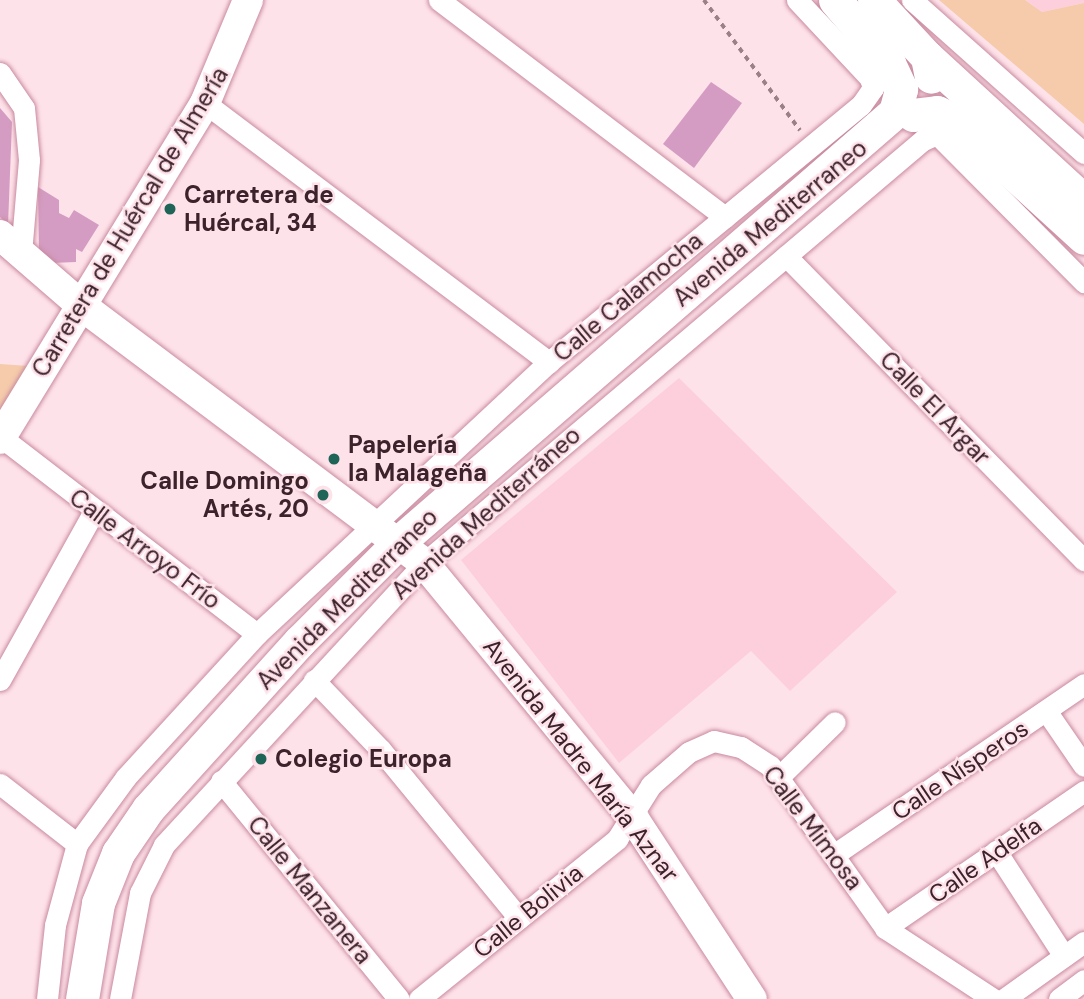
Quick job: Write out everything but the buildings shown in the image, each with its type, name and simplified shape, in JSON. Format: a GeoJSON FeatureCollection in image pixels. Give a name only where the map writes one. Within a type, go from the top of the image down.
{"type":"FeatureCollection","features":[{"type":"Feature","properties":{"kind":"main road"},"geometry":{"type":"LineString","coordinates":[[835,0],[870,15],[925,99],[990,148],[1084,238]]}},
{"type":"Feature","properties":{"kind":"main road"},"geometry":{"type":"LineString","coordinates":[[870,15],[901,89],[895,112],[875,135]]}},
{"type":"Feature","properties":{"kind":"main road"},"geometry":{"type":"LineString","coordinates":[[875,135],[925,99]]}},
{"type":"Feature","properties":{"kind":"main road"},"geometry":{"type":"LineString","coordinates":[[925,99],[1084,201]]}},
{"type":"Feature","properties":{"kind":"main road","name":"Avenida Mediterraneo"},"geometry":{"type":"LineString","coordinates":[[82,999],[98,903],[118,852],[141,820],[300,641],[412,552],[875,135]]}},
{"type":"Feature","properties":{"kind":"street","name":"Carretera de Huércal de Almería"},"geometry":{"type":"LineString","coordinates":[[0,438],[205,103],[248,0]]}},
{"type":"Feature","properties":{"kind":"street"},"geometry":{"type":"LineString","coordinates":[[439,0],[725,217]]}},
{"type":"Feature","properties":{"kind":"street","name":"Calle Calamocha"},"geometry":{"type":"LineString","coordinates":[[372,521],[549,362],[861,105],[873,88],[866,72],[797,0]]}},
{"type":"Feature","properties":{"kind":"street"},"geometry":{"type":"LineString","coordinates":[[912,0],[959,45],[1084,153]]}},
{"type":"Feature","properties":{"kind":"street"},"geometry":{"type":"LineString","coordinates":[[0,73],[24,108],[29,160],[11,244]]}},
{"type":"Feature","properties":{"kind":"street"},"geometry":{"type":"LineString","coordinates":[[925,99],[937,134],[1084,282]]}},
{"type":"Feature","properties":{"kind":"street","name":"Avenida Mediterráneo"},"geometry":{"type":"LineString","coordinates":[[120,999],[140,893],[164,845],[314,680],[412,552],[786,256],[925,99]]}},
{"type":"Feature","properties":{"kind":"street"},"geometry":{"type":"LineString","coordinates":[[205,103],[549,362]]}},
{"type":"Feature","properties":{"kind":"street","name":"Avenida Madre María Aznar"},"geometry":{"type":"LineString","coordinates":[[11,244],[82,306],[412,552],[634,819],[752,999]]}},
{"type":"Feature","properties":{"kind":"street","name":"Calle El Argar"},"geometry":{"type":"LineString","coordinates":[[786,256],[1084,560]]}},
{"type":"Feature","properties":{"kind":"street","name":"Calle Arroyo Frío"},"geometry":{"type":"LineString","coordinates":[[0,438],[257,634]]}},
{"type":"Feature","properties":{"kind":"street"},"geometry":{"type":"LineString","coordinates":[[0,680],[94,512]]}},
{"type":"Feature","properties":{"kind":"street"},"geometry":{"type":"LineString","coordinates":[[47,999],[55,925],[78,844],[126,777],[257,634],[372,521]]}},
{"type":"Feature","properties":{"kind":"street"},"geometry":{"type":"LineString","coordinates":[[314,680],[380,749],[519,918]]}},
{"type":"Feature","properties":{"kind":"street","name":"Calle Nísperos"},"geometry":{"type":"LineString","coordinates":[[835,854],[1084,684]]}},
{"type":"Feature","properties":{"kind":"street"},"geometry":{"type":"LineString","coordinates":[[1046,712],[1084,766]]}},
{"type":"Feature","properties":{"kind":"street"},"geometry":{"type":"LineString","coordinates":[[779,777],[835,722]]}},
{"type":"Feature","properties":{"kind":"street","name":"Calle Mimosa"},"geometry":{"type":"LineString","coordinates":[[634,819],[652,785],[689,752],[715,741],[741,747],[779,777],[886,928],[993,999]]}},
{"type":"Feature","properties":{"kind":"street","name":"Calle Manzanera"},"geometry":{"type":"LineString","coordinates":[[220,781],[399,999]]}},
{"type":"Feature","properties":{"kind":"street"},"geometry":{"type":"LineString","coordinates":[[0,784],[78,844]]}},
{"type":"Feature","properties":{"kind":"street","name":"Calle Adelfa"},"geometry":{"type":"LineString","coordinates":[[886,928],[1084,791]]}},
{"type":"Feature","properties":{"kind":"street","name":"Calle Bolivia"},"geometry":{"type":"LineString","coordinates":[[419,999],[634,819]]}},
{"type":"Feature","properties":{"kind":"street"},"geometry":{"type":"LineString","coordinates":[[996,852],[1064,956]]}},
{"type":"Feature","properties":{"kind":"street"},"geometry":{"type":"LineString","coordinates":[[1004,999],[1084,942]]}},
{"type":"Feature","properties":{"kind":"street"},"geometry":{"type":"LineString","coordinates":[[1059,999],[1084,980]]}},
{"type":"Feature","properties":{"kind":"path"},"geometry":{"type":"LineString","coordinates":[[705,0],[790,123],[810,134]]}},
{"type":"Feature","properties":{"kind":"shaded area"},"geometry":{"type":"Polygon","coordinates":[[[939,0],[1025,0],[1042,12],[1084,3],[1084,124],[939,0]]]}},
{"type":"Feature","properties":{"kind":"shaded area"},"geometry":{"type":"Polygon","coordinates":[[[1025,0],[1084,0],[1084,3],[1042,12],[1025,0]]]}},
{"type":"Feature","properties":{"kind":"shaded area"},"geometry":{"type":"Polygon","coordinates":[[[0,364],[44,367],[0,439],[0,364]]]}},
{"type":"Feature","properties":{"kind":"shaded area"},"geometry":{"type":"Polygon","coordinates":[[[679,378],[897,592],[790,691],[751,651],[619,763],[461,560],[679,378]]]}},
{"type":"Feature","properties":{"kind":"place","name":"Carretera de Huércal, 34"},"geometry":{"type":"Point","coordinates":[170,209]}},
{"type":"Feature","properties":{"kind":"place","name":"Papelería la Malageña"},"geometry":{"type":"Point","coordinates":[334,459]}},
{"type":"Feature","properties":{"kind":"place","name":"Calle Domingo Artés, 20"},"geometry":{"type":"Point","coordinates":[323,495]}},
{"type":"Feature","properties":{"kind":"place","name":"Colegio Europa"},"geometry":{"type":"Point","coordinates":[261,759]}}]}
